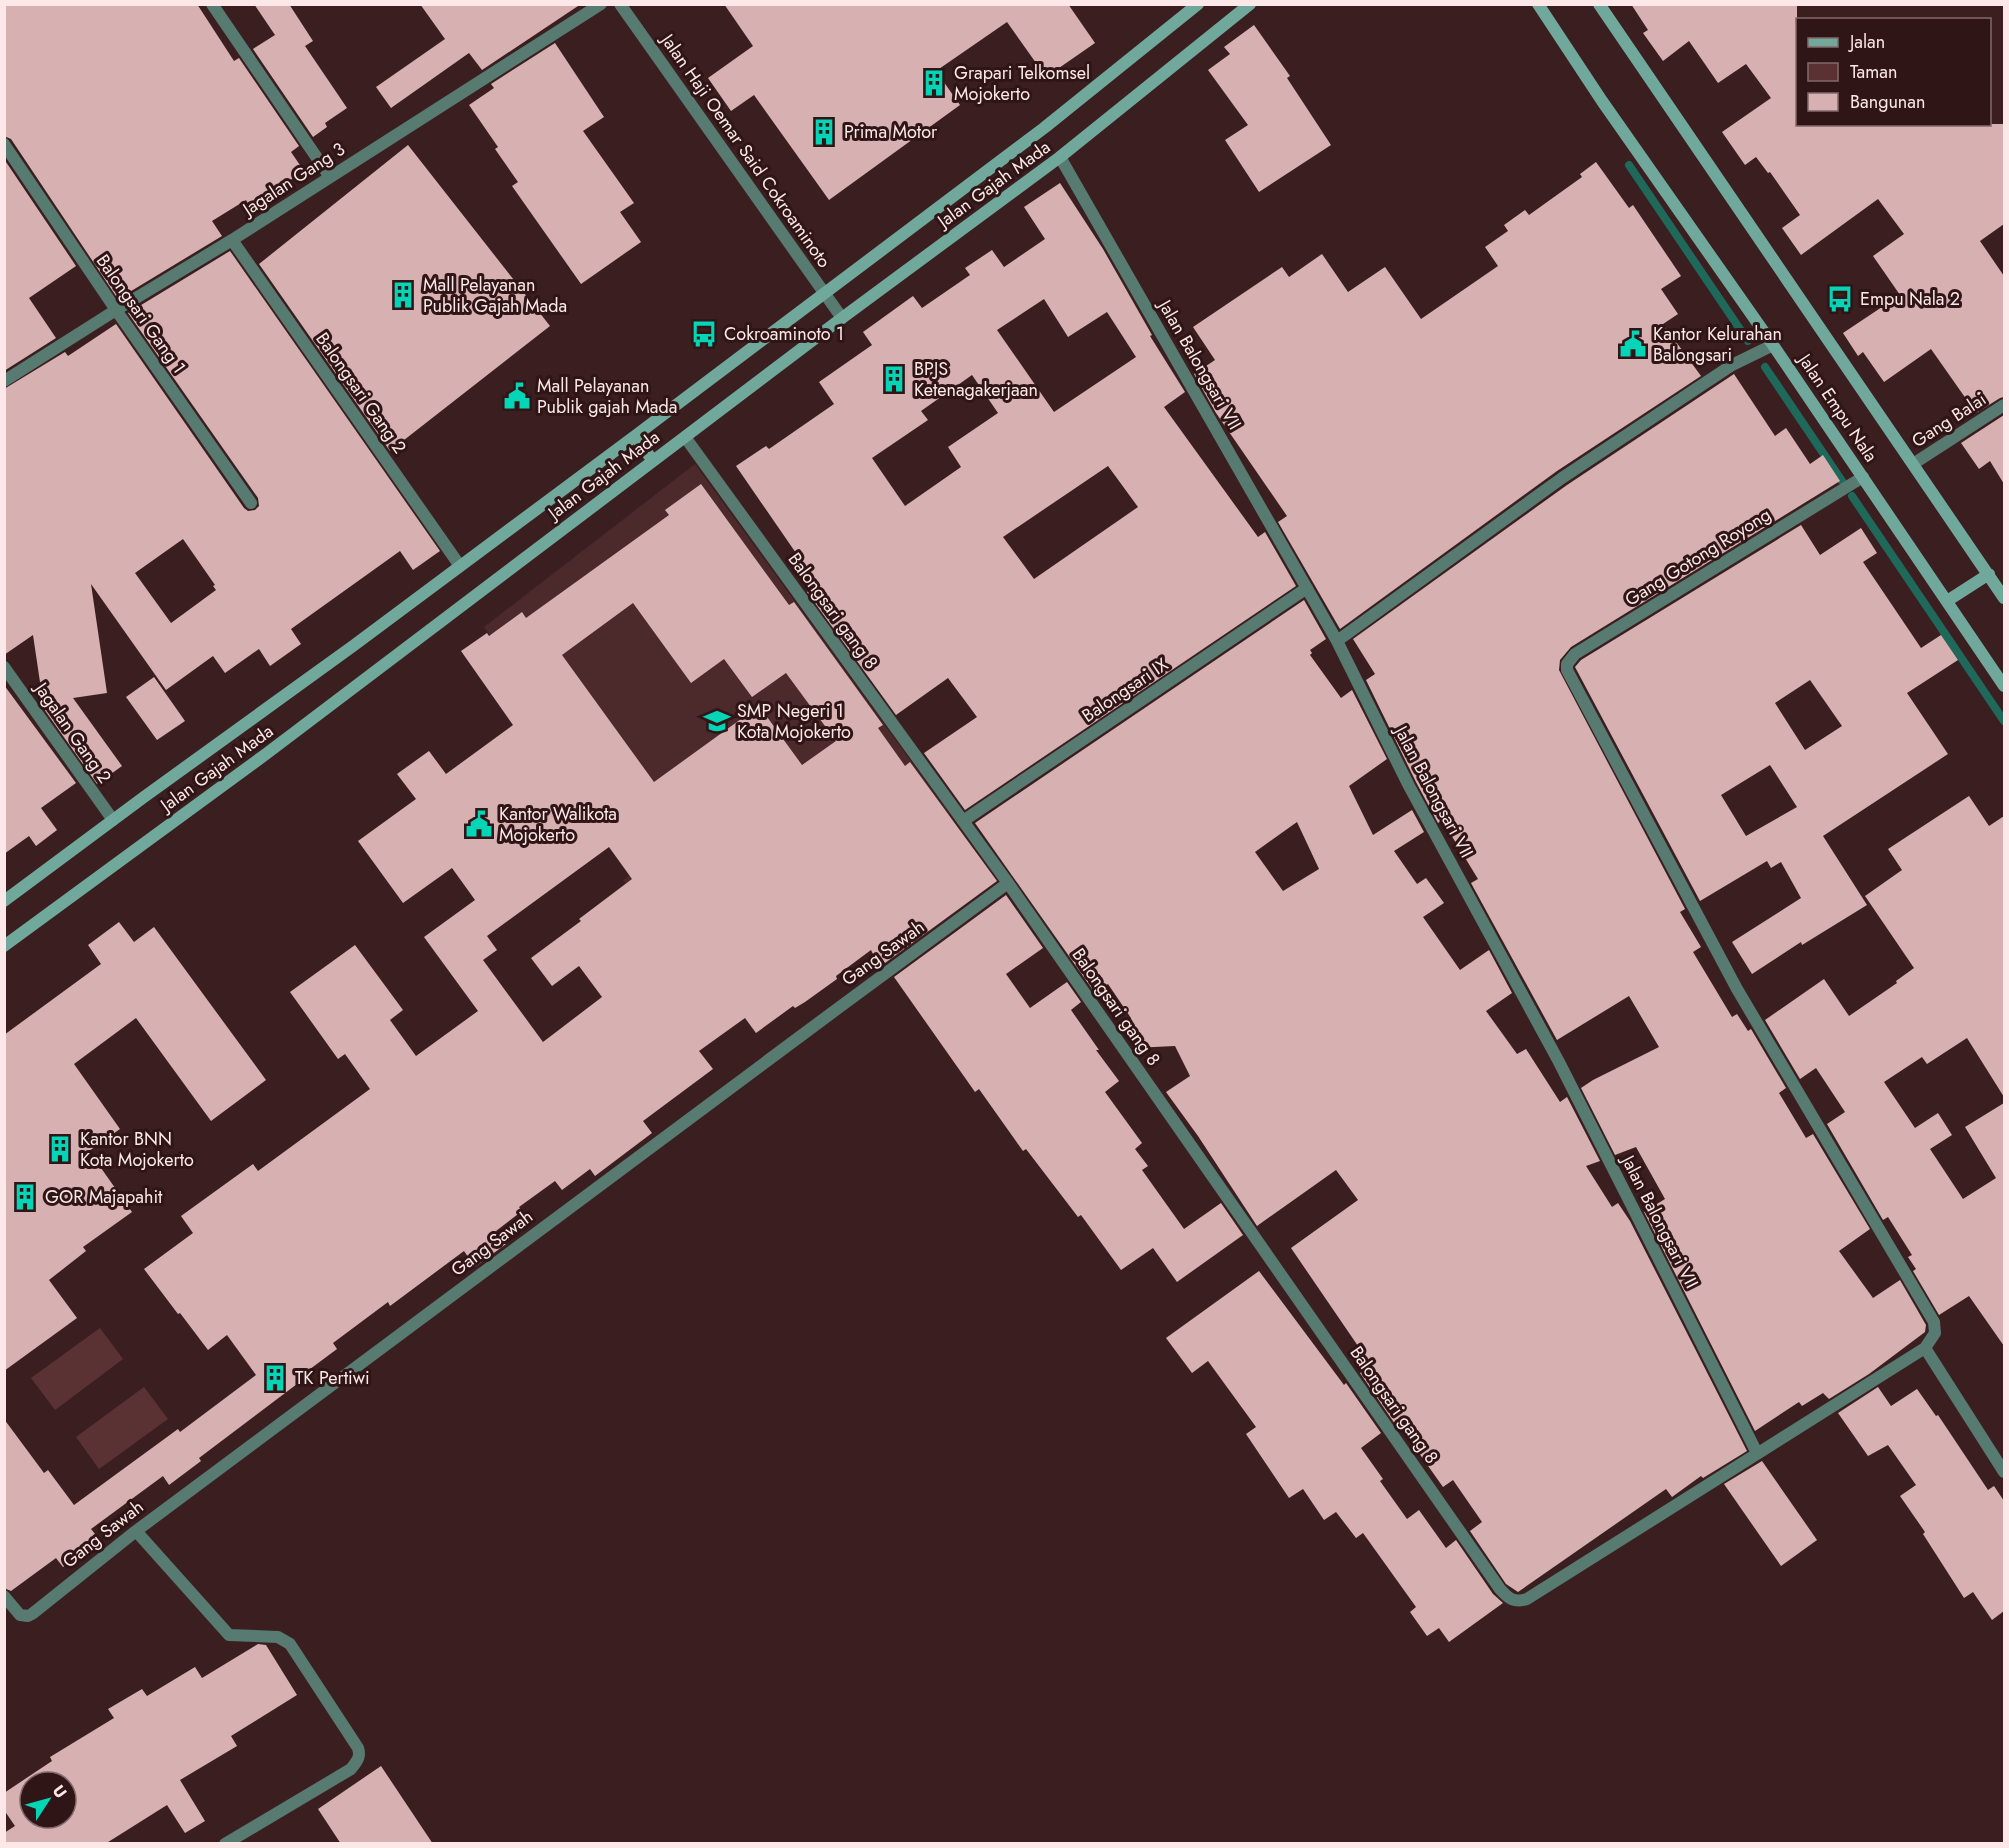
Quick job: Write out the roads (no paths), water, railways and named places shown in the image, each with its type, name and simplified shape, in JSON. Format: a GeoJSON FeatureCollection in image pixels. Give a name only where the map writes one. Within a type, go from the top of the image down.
{"type":"FeatureCollection","features":[{"type":"Feature","properties":{"kind":"main road","name":"Jalan Gajah Mada"},"geometry":{"type":"LineString","coordinates":[[4,902],[460,566],[1044,128],[1198,4]]}},
{"type":"Feature","properties":{"kind":"main road","name":"Jalan Gajah Mada"},"geometry":{"type":"LineString","coordinates":[[4,946],[266,754],[842,318],[1060,157],[1250,4]]}},
{"type":"Feature","properties":{"kind":"main road","name":"Jalan Empu Nala"},"geometry":{"type":"LineString","coordinates":[[1538,4],[1602,101],[1773,345],[2004,686]]}},
{"type":"Feature","properties":{"kind":"main road","name":"Jalan Empu Nala"},"geometry":{"type":"LineString","coordinates":[[1599,4],[2004,598]]}},
{"type":"Feature","properties":{"kind":"main road"},"geometry":{"type":"LineString","coordinates":[[634,436],[652,461]]}},
{"type":"Feature","properties":{"kind":"main road"},"geometry":{"type":"LineString","coordinates":[[1947,601],[1989,574]]}},
{"type":"Feature","properties":{"kind":"street"},"geometry":{"type":"LineString","coordinates":[[212,4],[330,177]]}},
{"type":"Feature","properties":{"kind":"street","name":"Jagalan Gang 3"},"geometry":{"type":"LineString","coordinates":[[4,381],[232,240],[601,4]]}},
{"type":"Feature","properties":{"kind":"street","name":"Jalan Haji Oemar Said Cokroaminoto"},"geometry":{"type":"LineString","coordinates":[[620,4],[842,318]]}},
{"type":"Feature","properties":{"kind":"street","name":"Balongsari Gang 1"},"geometry":{"type":"LineString","coordinates":[[4,144],[116,310],[251,503]]}},
{"type":"Feature","properties":{"kind":"street","name":"Jalan Balongsari VII"},"geometry":{"type":"LineString","coordinates":[[1060,157],[1338,642],[1408,786],[1559,1062],[1757,1453]]}},
{"type":"Feature","properties":{"kind":"street","name":"Balongsari Gang 2"},"geometry":{"type":"LineString","coordinates":[[232,240],[460,566]]}},
{"type":"Feature","properties":{"kind":"street"},"geometry":{"type":"LineString","coordinates":[[1338,642],[1562,478],[1732,365],[1773,345]]}},
{"type":"Feature","properties":{"kind":"street","name":"Gang Balai"},"geometry":{"type":"LineString","coordinates":[[1913,464],[2004,405]]}},
{"type":"Feature","properties":{"kind":"street","name":"Balongsari gang 8"},"geometry":{"type":"LineString","coordinates":[[685,437],[1008,884],[1507,1597],[1519,1601],[1527,1599],[1757,1453]]}},
{"type":"Feature","properties":{"kind":"street","name":"Gang Gotong Royong"},"geometry":{"type":"LineString","coordinates":[[1863,477],[1575,654],[1567,664],[1567,670],[1737,989],[1934,1322],[1933,1337],[1925,1348]]}},
{"type":"Feature","properties":{"kind":"street","name":"Balongsari IX"},"geometry":{"type":"LineString","coordinates":[[963,821],[1307,588]]}},
{"type":"Feature","properties":{"kind":"street","name":"Jagalan Gang 2"},"geometry":{"type":"LineString","coordinates":[[4,667],[113,820]]}},
{"type":"Feature","properties":{"kind":"street","name":"Gang Sawah"},"geometry":{"type":"LineString","coordinates":[[4,1596],[20,1615],[28,1616],[136,1531],[817,1023],[1008,884]]}},
{"type":"Feature","properties":{"kind":"street"},"geometry":{"type":"LineString","coordinates":[[1757,1453],[1925,1348],[2004,1472]]}},
{"type":"Feature","properties":{"kind":"street"},"geometry":{"type":"LineString","coordinates":[[136,1531],[229,1635],[278,1637],[290,1644],[360,1754],[351,1769],[225,1844]]}},
{"type":"Feature","properties":{"kind":"waterway"},"geometry":{"type":"LineString","coordinates":[[1629,165],[1748,341]]}},
{"type":"Feature","properties":{"kind":"waterway"},"geometry":{"type":"LineString","coordinates":[[1765,367],[1842,481]]}},
{"type":"Feature","properties":{"kind":"waterway"},"geometry":{"type":"LineString","coordinates":[[1852,496],[2004,721]]}},
{"type":"Feature","properties":{"kind":"place","name":"Grapari Telkomsel Mojokerto"},"geometry":{"type":"Point","coordinates":[934,83]}},
{"type":"Feature","properties":{"kind":"place","name":"Prima Motor"},"geometry":{"type":"Point","coordinates":[824,132]}},
{"type":"Feature","properties":{"kind":"place","name":"Mall Pelayanan Publik Gajah Mada"},"geometry":{"type":"Point","coordinates":[403,295]}},
{"type":"Feature","properties":{"kind":"place","name":"Empu Nala 2"},"geometry":{"type":"Point","coordinates":[1840,299]}},
{"type":"Feature","properties":{"kind":"place","name":"Cokroaminoto 1"},"geometry":{"type":"Point","coordinates":[704,334]}},
{"type":"Feature","properties":{"kind":"place","name":"Kantor Kelurahan Balongsari"},"geometry":{"type":"Point","coordinates":[1633,344]}},
{"type":"Feature","properties":{"kind":"place","name":"BPJS Ketenagakerjaan"},"geometry":{"type":"Point","coordinates":[894,379]}},
{"type":"Feature","properties":{"kind":"place","name":"Mall Pelayanan Publik gajah Mada"},"geometry":{"type":"Point","coordinates":[517,396]}},
{"type":"Feature","properties":{"kind":"place","name":"SMP Negeri 1 Kota Mojokerto"},"geometry":{"type":"Point","coordinates":[717,721]}},
{"type":"Feature","properties":{"kind":"place","name":"Kantor Walikota Mojokerto"},"geometry":{"type":"Point","coordinates":[479,824]}},
{"type":"Feature","properties":{"kind":"place","name":"Kantor BNN Kota Mojokerto"},"geometry":{"type":"Point","coordinates":[60,1149]}},
{"type":"Feature","properties":{"kind":"place","name":"GOR Majapahit"},"geometry":{"type":"Point","coordinates":[25,1197]}},
{"type":"Feature","properties":{"kind":"place","name":"TK Pertiwi"},"geometry":{"type":"Point","coordinates":[275,1378]}}]}
